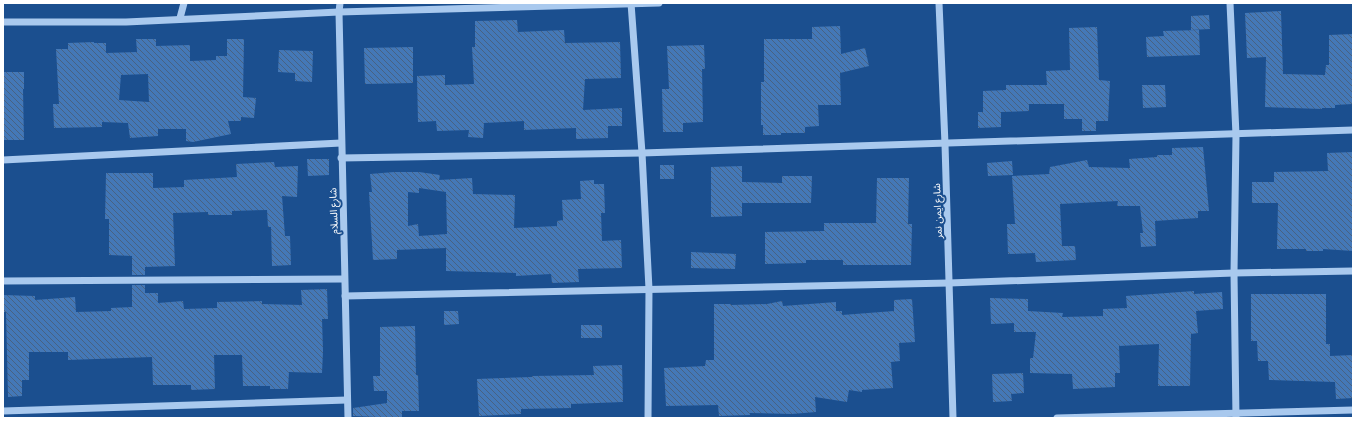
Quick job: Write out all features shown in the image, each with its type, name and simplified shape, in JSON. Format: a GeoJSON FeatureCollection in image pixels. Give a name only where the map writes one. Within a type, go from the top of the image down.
{"type":"FeatureCollection","features":[{"type":"Feature","properties":{"kind":"street"},"geometry":{"type":"LineString","coordinates":[[180,18],[184,3]]}},
{"type":"Feature","properties":{"kind":"street","name":"شارع السلام"},"geometry":{"type":"LineString","coordinates":[[340,3],[341,158],[348,418]]}},
{"type":"Feature","properties":{"kind":"street"},"geometry":{"type":"LineString","coordinates":[[631,3],[642,153],[649,290],[648,418]]}},
{"type":"Feature","properties":{"kind":"street"},"geometry":{"type":"LineString","coordinates":[[3,22],[126,22],[180,18],[339,12],[659,3]]}},
{"type":"Feature","properties":{"kind":"street","name":"شارع ايمن نمر"},"geometry":{"type":"LineString","coordinates":[[939,3],[945,144],[953,418]]}},
{"type":"Feature","properties":{"kind":"street"},"geometry":{"type":"LineString","coordinates":[[1230,3],[1236,135],[1234,273],[1236,415]]}},
{"type":"Feature","properties":{"kind":"street"},"geometry":{"type":"LineString","coordinates":[[341,158],[642,153],[1236,135],[1353,130]]}},
{"type":"Feature","properties":{"kind":"street"},"geometry":{"type":"LineString","coordinates":[[3,160],[341,143]]}},
{"type":"Feature","properties":{"kind":"street"},"geometry":{"type":"LineString","coordinates":[[345,296],[949,283],[1234,273],[1353,271]]}},
{"type":"Feature","properties":{"kind":"street"},"geometry":{"type":"LineString","coordinates":[[3,281],[344,279]]}},
{"type":"Feature","properties":{"kind":"street"},"geometry":{"type":"LineString","coordinates":[[3,411],[347,400]]}},
{"type":"Feature","properties":{"kind":"street"},"geometry":{"type":"LineString","coordinates":[[1057,418],[1236,415],[1353,410]]}},
{"type":"Feature","properties":{"kind":"building"},"geometry":{"type":"Polygon","coordinates":[[[1281,11],[1283,74],[1325,75],[1326,65],[1329,65],[1329,35],[1353,34],[1353,104],[1335,105],[1335,108],[1322,109],[1265,107],[1266,57],[1247,58],[1245,13],[1281,11]]]}},
{"type":"Feature","properties":{"kind":"building"},"geometry":{"type":"Polygon","coordinates":[[[1209,15],[1210,29],[1191,30],[1191,16],[1209,15]]]}},
{"type":"Feature","properties":{"kind":"building"},"geometry":{"type":"Polygon","coordinates":[[[517,20],[518,32],[564,30],[565,43],[620,42],[621,78],[585,79],[583,110],[622,108],[622,126],[608,126],[608,138],[576,139],[576,128],[524,130],[524,121],[484,123],[483,138],[468,137],[469,130],[437,131],[436,121],[418,122],[417,76],[445,75],[445,85],[474,84],[472,47],[475,47],[475,21],[517,20]]]}},
{"type":"Feature","properties":{"kind":"building"},"geometry":{"type":"Polygon","coordinates":[[[840,26],[841,54],[865,48],[869,66],[840,73],[841,105],[818,105],[819,126],[805,127],[805,133],[763,135],[763,125],[761,125],[761,82],[764,82],[764,39],[812,39],[812,27],[840,26]]]}},
{"type":"Feature","properties":{"kind":"building"},"geometry":{"type":"Polygon","coordinates":[[[1097,27],[1099,80],[1110,81],[1108,121],[1096,121],[1096,131],[1082,131],[1082,119],[1064,119],[1064,104],[1029,104],[1029,111],[1001,112],[1001,127],[978,128],[978,112],[983,112],[983,91],[1006,90],[1006,85],[1047,85],[1046,71],[1070,70],[1069,28],[1097,27]]]}},
{"type":"Feature","properties":{"kind":"building"},"geometry":{"type":"Polygon","coordinates":[[[1199,30],[1200,55],[1147,57],[1146,37],[1164,36],[1163,31],[1199,30]]]}},
{"type":"Feature","properties":{"kind":"building"},"geometry":{"type":"Polygon","coordinates":[[[136,39],[156,39],[156,46],[190,45],[190,61],[216,60],[216,56],[227,56],[227,39],[244,39],[243,97],[256,98],[254,118],[241,117],[241,121],[228,121],[231,134],[193,142],[186,141],[186,129],[158,129],[158,136],[130,138],[128,123],[102,122],[102,127],[54,128],[53,104],[59,104],[56,49],[68,49],[68,43],[94,42],[106,43],[106,53],[137,52],[136,39]],[[148,74],[121,75],[119,100],[149,102],[148,74]]]}},
{"type":"Feature","properties":{"kind":"building"},"geometry":{"type":"Polygon","coordinates":[[[704,45],[705,69],[702,69],[703,122],[683,123],[683,132],[663,132],[662,89],[669,89],[667,46],[704,45]]]}},
{"type":"Feature","properties":{"kind":"building"},"geometry":{"type":"Polygon","coordinates":[[[413,47],[413,83],[365,84],[364,48],[413,47]]]}},
{"type":"Feature","properties":{"kind":"building"},"geometry":{"type":"Polygon","coordinates":[[[279,50],[313,51],[312,82],[295,81],[295,73],[278,72],[279,50]]]}},
{"type":"Feature","properties":{"kind":"building"},"geometry":{"type":"Polygon","coordinates":[[[3,72],[24,72],[24,140],[3,140],[3,72]]]}},
{"type":"Feature","properties":{"kind":"building"},"geometry":{"type":"Polygon","coordinates":[[[1142,85],[1165,85],[1166,107],[1143,108],[1142,85]]]}},
{"type":"Feature","properties":{"kind":"building"},"geometry":{"type":"Polygon","coordinates":[[[1203,147],[1209,211],[1198,211],[1198,218],[1155,221],[1156,246],[1141,247],[1140,233],[1143,233],[1140,206],[1117,206],[1118,201],[1060,204],[1062,246],[1075,246],[1076,260],[1036,262],[1035,253],[1008,254],[1007,224],[1015,224],[1012,176],[1049,174],[1050,167],[1087,160],[1089,167],[1130,168],[1129,159],[1157,157],[1157,155],[1172,155],[1172,148],[1203,147]]]}},
{"type":"Feature","properties":{"kind":"building"},"geometry":{"type":"Polygon","coordinates":[[[1353,152],[1353,251],[1323,249],[1323,251],[1306,251],[1306,249],[1277,249],[1278,203],[1252,203],[1252,182],[1274,182],[1274,172],[1328,171],[1327,153],[1353,152]]]}},
{"type":"Feature","properties":{"kind":"building"},"geometry":{"type":"Polygon","coordinates":[[[307,159],[329,159],[329,175],[308,176],[307,159]]]}},
{"type":"Feature","properties":{"kind":"building"},"geometry":{"type":"Polygon","coordinates":[[[1012,161],[1013,175],[988,176],[987,163],[1012,161]]]}},
{"type":"Feature","properties":{"kind":"building"},"geometry":{"type":"Polygon","coordinates":[[[274,162],[275,167],[298,166],[297,197],[282,196],[285,236],[290,236],[291,265],[272,266],[271,227],[268,227],[267,210],[232,211],[232,215],[208,215],[208,212],[173,213],[175,266],[145,267],[145,275],[132,275],[132,256],[109,255],[109,219],[105,219],[106,173],[153,173],[153,188],[184,187],[184,180],[237,177],[236,164],[274,162]]]}},
{"type":"Feature","properties":{"kind":"building"},"geometry":{"type":"Polygon","coordinates":[[[660,165],[674,165],[674,179],[660,179],[660,165]]]}},
{"type":"Feature","properties":{"kind":"building"},"geometry":{"type":"Polygon","coordinates":[[[742,166],[742,182],[782,183],[782,176],[812,176],[811,203],[742,203],[742,216],[711,217],[711,167],[742,166]]]}},
{"type":"Feature","properties":{"kind":"building"},"geometry":{"type":"Polygon","coordinates":[[[419,172],[440,175],[439,180],[472,178],[473,194],[515,195],[514,228],[557,226],[557,221],[563,220],[562,200],[581,199],[580,181],[594,180],[594,184],[604,184],[605,213],[601,213],[602,241],[621,240],[622,268],[578,269],[579,282],[552,283],[551,274],[516,276],[516,273],[446,271],[446,248],[397,250],[397,259],[373,260],[369,192],[372,192],[370,174],[419,172]],[[419,188],[419,193],[408,192],[408,226],[418,224],[419,236],[447,234],[446,192],[419,188]]]}},
{"type":"Feature","properties":{"kind":"building"},"geometry":{"type":"Polygon","coordinates":[[[877,178],[909,178],[908,224],[912,224],[911,265],[843,265],[843,260],[806,260],[806,263],[765,264],[765,232],[824,231],[824,223],[876,223],[877,178]]]}},
{"type":"Feature","properties":{"kind":"building"},"geometry":{"type":"Polygon","coordinates":[[[691,252],[736,254],[735,269],[691,268],[691,252]]]}},
{"type":"Feature","properties":{"kind":"building"},"geometry":{"type":"Polygon","coordinates":[[[132,285],[145,285],[145,293],[158,293],[158,303],[183,301],[184,309],[217,308],[217,302],[262,301],[262,304],[302,305],[301,290],[327,289],[328,319],[322,319],[322,373],[289,372],[288,389],[270,389],[270,386],[243,386],[242,355],[214,355],[215,389],[191,390],[191,385],[153,385],[152,357],[68,360],[68,352],[29,352],[29,380],[22,380],[22,396],[8,397],[6,312],[3,312],[3,295],[35,296],[35,300],[75,297],[76,312],[111,311],[111,308],[132,307],[132,285]]]}},
{"type":"Feature","properties":{"kind":"building"},"geometry":{"type":"Polygon","coordinates":[[[1194,291],[1194,294],[1222,292],[1223,309],[1196,311],[1198,333],[1191,334],[1190,386],[1158,386],[1159,344],[1119,346],[1120,373],[1115,373],[1115,387],[1073,389],[1072,374],[1030,373],[1030,358],[1033,358],[1036,332],[1014,332],[1014,323],[991,324],[990,298],[1028,299],[1028,311],[1063,313],[1062,317],[1103,316],[1103,309],[1127,308],[1126,296],[1194,291]]]}},
{"type":"Feature","properties":{"kind":"building"},"geometry":{"type":"Polygon","coordinates":[[[1251,294],[1326,294],[1326,344],[1330,344],[1330,356],[1353,355],[1353,398],[1336,399],[1335,382],[1269,380],[1268,361],[1258,361],[1257,341],[1251,341],[1251,294]]]}},
{"type":"Feature","properties":{"kind":"building"},"geometry":{"type":"Polygon","coordinates":[[[912,299],[915,342],[899,343],[900,361],[891,362],[893,388],[862,390],[862,392],[849,390],[847,402],[815,397],[816,412],[792,414],[750,413],[750,415],[719,416],[718,405],[666,406],[664,368],[705,366],[706,360],[714,360],[714,304],[767,304],[782,301],[783,306],[836,302],[836,311],[842,311],[842,315],[894,311],[894,300],[912,299]]]}},
{"type":"Feature","properties":{"kind":"building"},"geometry":{"type":"Polygon","coordinates":[[[444,311],[458,311],[459,324],[444,325],[444,311]]]}},
{"type":"Feature","properties":{"kind":"building"},"geometry":{"type":"Polygon","coordinates":[[[581,325],[602,325],[602,338],[581,338],[581,325]]]}},
{"type":"Feature","properties":{"kind":"building"},"geometry":{"type":"Polygon","coordinates":[[[415,326],[416,375],[418,375],[419,411],[402,411],[402,418],[353,416],[353,408],[387,403],[387,391],[374,391],[373,376],[380,376],[380,327],[415,326]]]}},
{"type":"Feature","properties":{"kind":"building"},"geometry":{"type":"Polygon","coordinates":[[[622,365],[623,402],[571,404],[571,408],[521,409],[521,414],[479,416],[477,379],[594,375],[593,366],[622,365]]]}},
{"type":"Feature","properties":{"kind":"building"},"geometry":{"type":"Polygon","coordinates":[[[1023,373],[1024,393],[1011,394],[1012,401],[993,402],[992,374],[1023,373]]]}}]}
